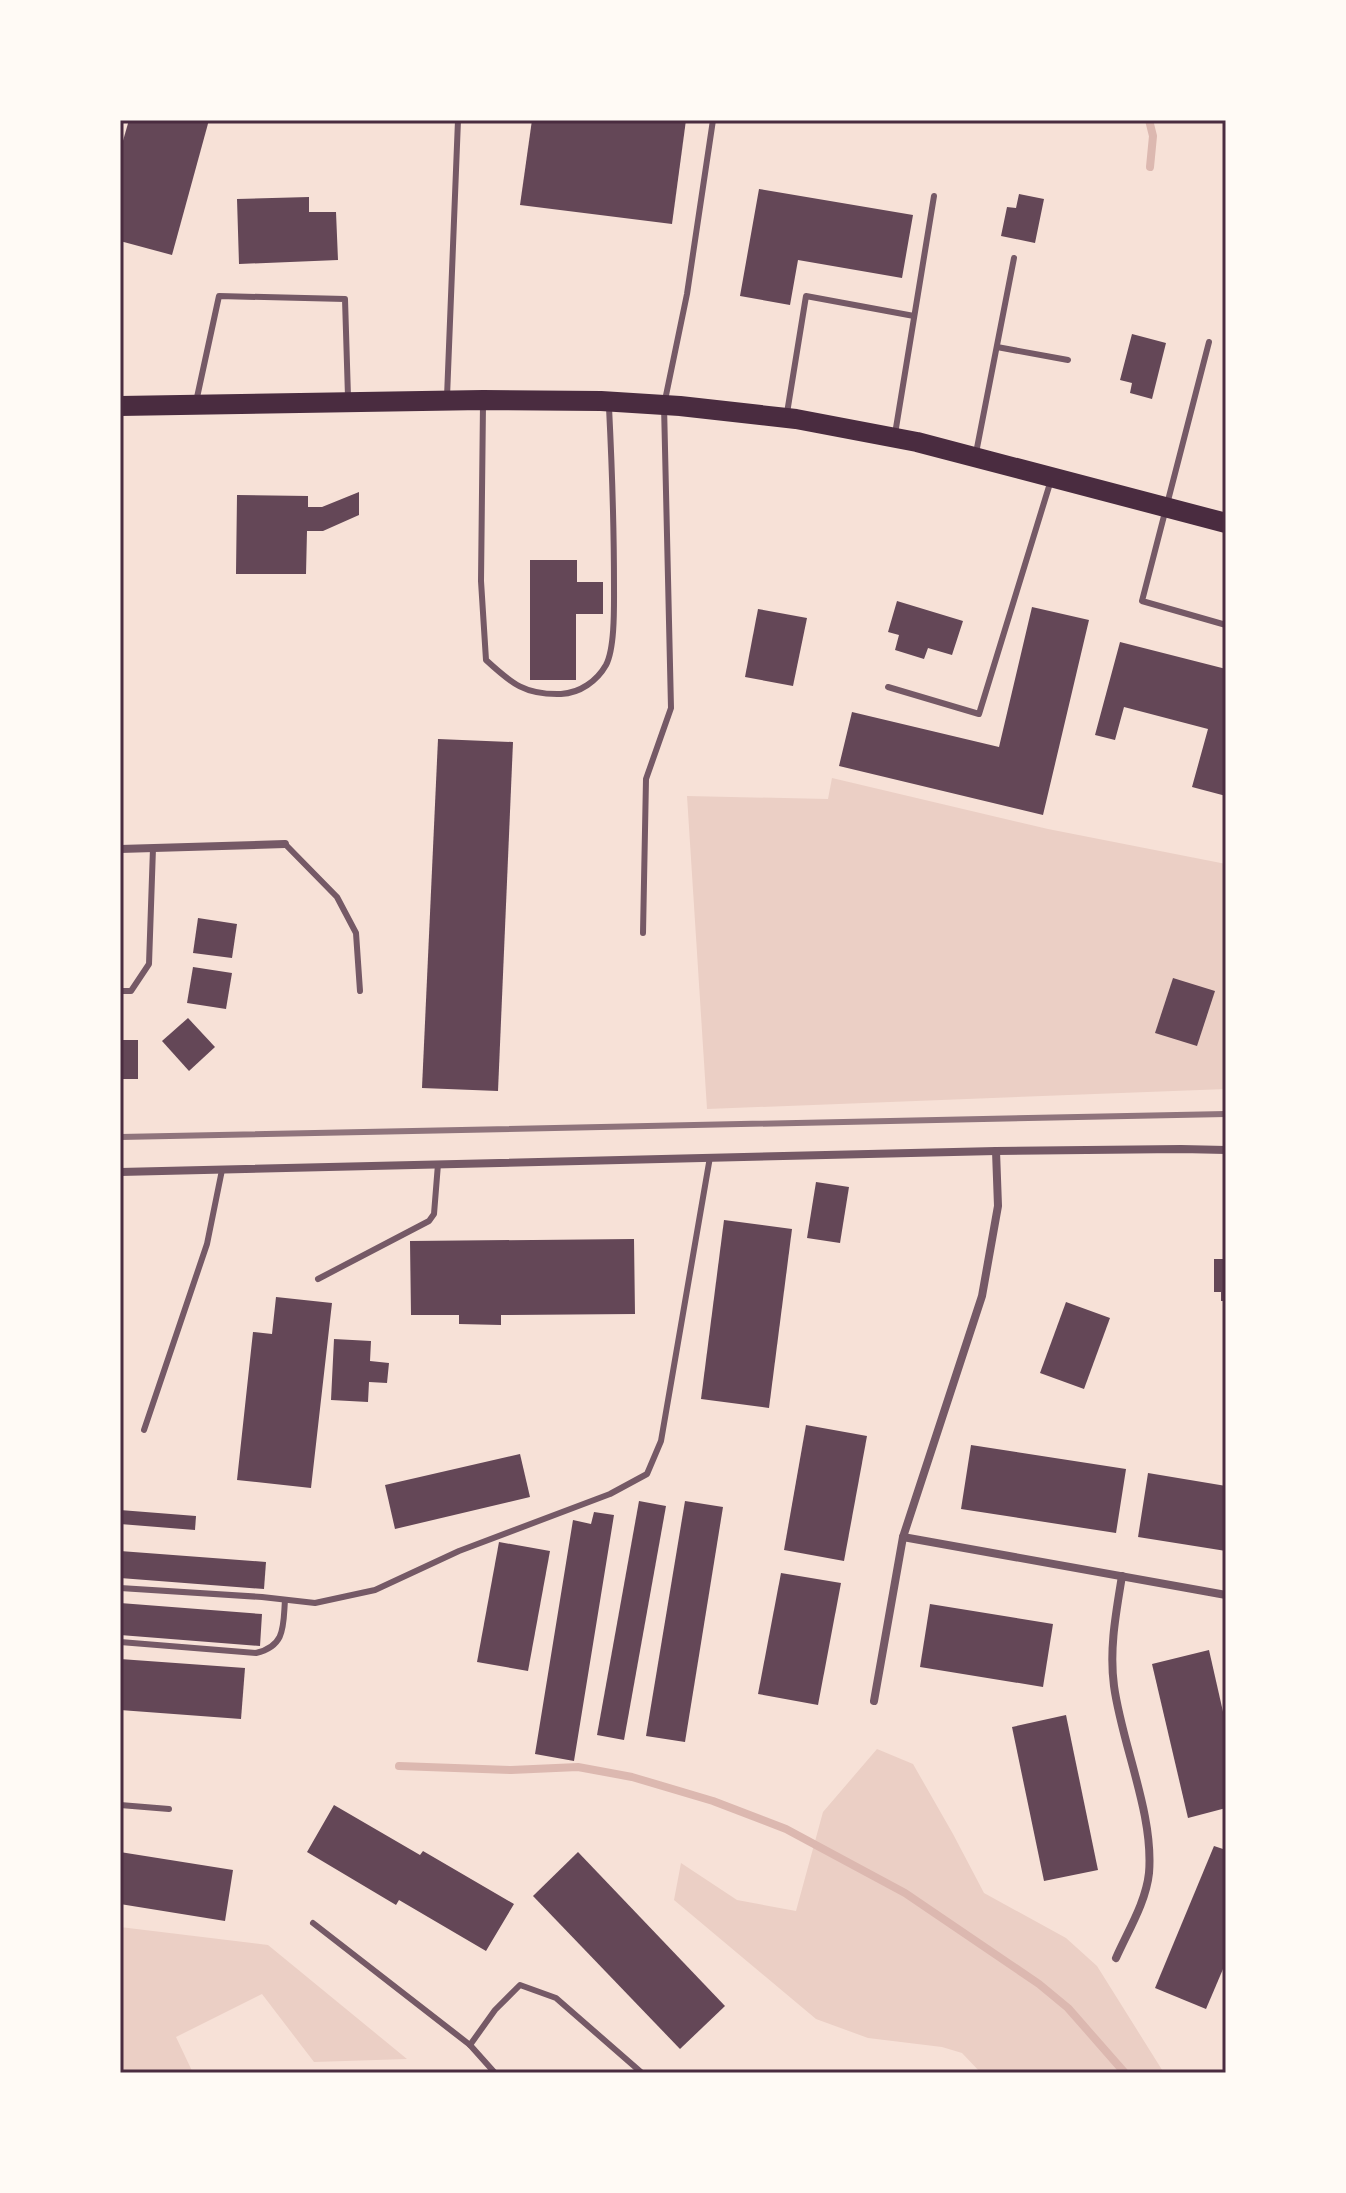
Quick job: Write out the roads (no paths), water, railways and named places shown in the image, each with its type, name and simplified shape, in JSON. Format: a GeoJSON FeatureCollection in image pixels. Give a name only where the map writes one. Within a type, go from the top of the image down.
{"type":"FeatureCollection","features":[{"type":"Feature","properties":{"kind":"main road"},"geometry":{"type":"LineString","coordinates":[[120,406],[446,400],[664,405],[786,418],[895,437],[1225,519]]}},
{"type":"Feature","properties":{"kind":"street"},"geometry":{"type":"LineString","coordinates":[[120,849],[285,844]]}},
{"type":"Feature","properties":{"kind":"street"},"geometry":{"type":"LineString","coordinates":[[120,1172],[996,1151],[1226,1150]]}},
{"type":"Feature","properties":{"kind":"street"},"geometry":{"type":"LineString","coordinates":[[874,1701],[903,1537],[982,1296],[998,1206],[996,1151]]}},
{"type":"Feature","properties":{"kind":"street"},"geometry":{"type":"LineString","coordinates":[[903,1537],[1226,1595]]}},
{"type":"Feature","properties":{"kind":"street"},"geometry":{"type":"LineString","coordinates":[[1116,1958],[1143,1899],[1149,1874],[1148,1835],[1114,1687],[1111,1645],[1122,1576]]}},
{"type":"Feature","properties":{"kind":"lane"},"geometry":{"type":"LineString","coordinates":[[446,400],[458,120]]}},
{"type":"Feature","properties":{"kind":"lane"},"geometry":{"type":"LineString","coordinates":[[643,933],[646,779],[671,708],[664,405],[687,294],[713,120]]}},
{"type":"Feature","properties":{"kind":"lane"},"geometry":{"type":"LineString","coordinates":[[895,437],[934,196]]}},
{"type":"Feature","properties":{"kind":"lane"},"geometry":{"type":"LineString","coordinates":[[975,457],[1014,258]]}},
{"type":"Feature","properties":{"kind":"lane"},"geometry":{"type":"LineString","coordinates":[[195,405],[219,296],[345,299],[348,401]]}},
{"type":"Feature","properties":{"kind":"lane"},"geometry":{"type":"LineString","coordinates":[[786,418],[806,296],[914,316]]}},
{"type":"Feature","properties":{"kind":"lane"},"geometry":{"type":"LineString","coordinates":[[1209,342],[1142,601],[1226,625]]}},
{"type":"Feature","properties":{"kind":"lane"},"geometry":{"type":"LineString","coordinates":[[997,347],[1068,360]]}},
{"type":"Feature","properties":{"kind":"lane"},"geometry":{"type":"LineString","coordinates":[[483,400],[481,581],[486,660],[523,689],[540,694],[571,693],[593,682],[607,663],[614,623],[609,402]]}},
{"type":"Feature","properties":{"kind":"lane"},"geometry":{"type":"LineString","coordinates":[[888,687],[979,714],[1052,477]]}},
{"type":"Feature","properties":{"kind":"lane"},"geometry":{"type":"LineString","coordinates":[[285,844],[337,897],[356,933],[360,991]]}},
{"type":"Feature","properties":{"kind":"lane"},"geometry":{"type":"LineString","coordinates":[[120,991],[131,991],[149,964],[153,848]]}},
{"type":"Feature","properties":{"kind":"lane"},"geometry":{"type":"LineString","coordinates":[[120,1588],[315,1603],[375,1590],[459,1551],[610,1494],[647,1474],[661,1441],[710,1157]]}},
{"type":"Feature","properties":{"kind":"lane"},"geometry":{"type":"LineString","coordinates":[[318,1279],[429,1221],[434,1214],[438,1164]]}},
{"type":"Feature","properties":{"kind":"lane"},"geometry":{"type":"LineString","coordinates":[[144,1430],[207,1244],[222,1170]]}},
{"type":"Feature","properties":{"kind":"lane"},"geometry":{"type":"LineString","coordinates":[[120,1642],[256,1653],[268,1650],[277,1643],[282,1631],[285,1600]]}},
{"type":"Feature","properties":{"kind":"lane"},"geometry":{"type":"LineString","coordinates":[[120,1805],[169,1809]]}},
{"type":"Feature","properties":{"kind":"lane"},"geometry":{"type":"LineString","coordinates":[[313,1923],[470,2045],[495,2073]]}},
{"type":"Feature","properties":{"kind":"lane"},"geometry":{"type":"LineString","coordinates":[[470,2045],[495,2010],[520,1985],[556,1998],[642,2073]]}},
{"type":"Feature","properties":{"kind":"waterway"},"geometry":{"type":"LineString","coordinates":[[1149,120],[1153,136],[1150,167]]}},
{"type":"Feature","properties":{"kind":"waterway"},"geometry":{"type":"LineString","coordinates":[[399,1766],[511,1770],[578,1767],[632,1777],[713,1801],[786,1829],[905,1893],[1039,1984],[1068,2008],[1125,2073]]}},
{"type":"Feature","properties":{"kind":"railway"},"geometry":{"type":"LineString","coordinates":[[120,1137],[1226,1114]]}}]}
